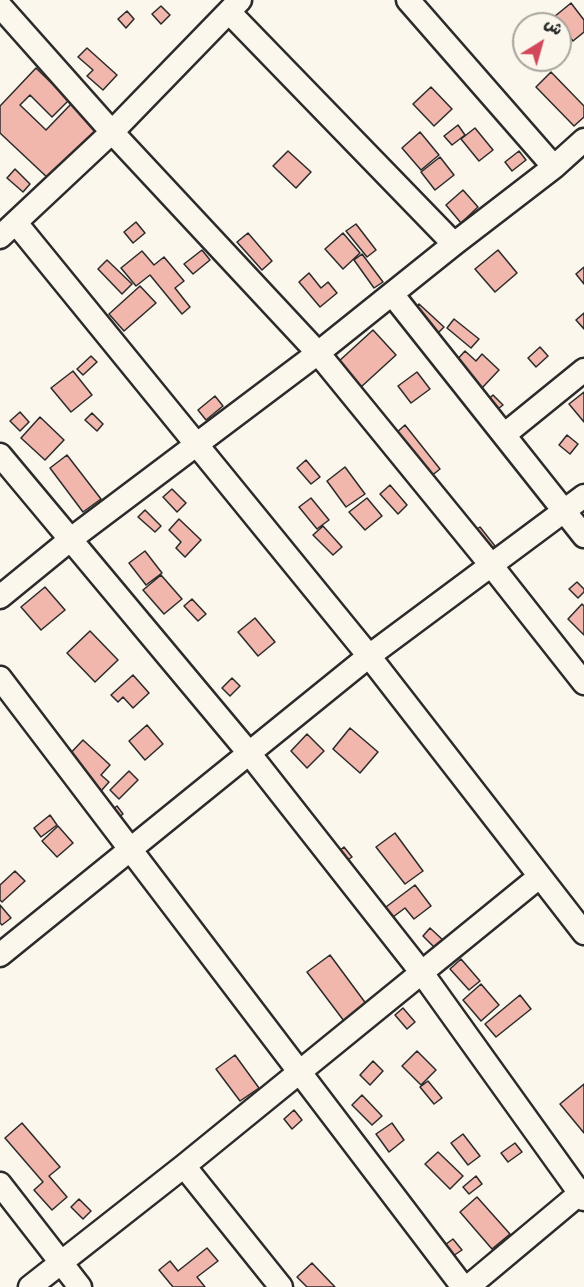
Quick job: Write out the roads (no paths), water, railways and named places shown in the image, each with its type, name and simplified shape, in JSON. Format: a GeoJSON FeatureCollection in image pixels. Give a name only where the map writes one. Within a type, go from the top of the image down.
{"type":"FeatureCollection","features":[{"type":"Feature","properties":{"kind":"street"},"geometry":{"type":"LineString","coordinates":[[408,0],[554,167]]}},
{"type":"Feature","properties":{"kind":"street"},"geometry":{"type":"LineString","coordinates":[[0,6],[111,132],[318,353],[584,682]]}},
{"type":"Feature","properties":{"kind":"street"},"geometry":{"type":"LineString","coordinates":[[454,243],[235,6],[111,132],[8,230],[196,446],[369,656],[584,933]]}},
{"type":"Feature","properties":{"kind":"street"},"geometry":{"type":"LineString","coordinates":[[0,597],[71,539],[318,353],[454,243],[554,167],[584,140]]}},
{"type":"Feature","properties":{"kind":"street"},"geometry":{"type":"LineString","coordinates":[[392,294],[584,536]]}},
{"type":"Feature","properties":{"kind":"street"},"geometry":{"type":"LineString","coordinates":[[504,435],[584,370]]}},
{"type":"Feature","properties":{"kind":"street"},"geometry":{"type":"LineString","coordinates":[[0,455],[249,753],[422,973],[582,1194],[468,1287]]}},
{"type":"Feature","properties":{"kind":"street"},"geometry":{"type":"LineString","coordinates":[[3,946],[130,850],[369,656],[584,496]]}},
{"type":"Feature","properties":{"kind":"street"},"geometry":{"type":"LineString","coordinates":[[0,678],[463,1287]]}},
{"type":"Feature","properties":{"kind":"street"},"geometry":{"type":"LineString","coordinates":[[30,1287],[184,1166],[539,877]]}},
{"type":"Feature","properties":{"kind":"street"},"geometry":{"type":"LineString","coordinates":[[184,1166],[281,1287]]}},
{"type":"Feature","properties":{"kind":"street"},"geometry":{"type":"LineString","coordinates":[[0,1184],[80,1287]]}}]}
